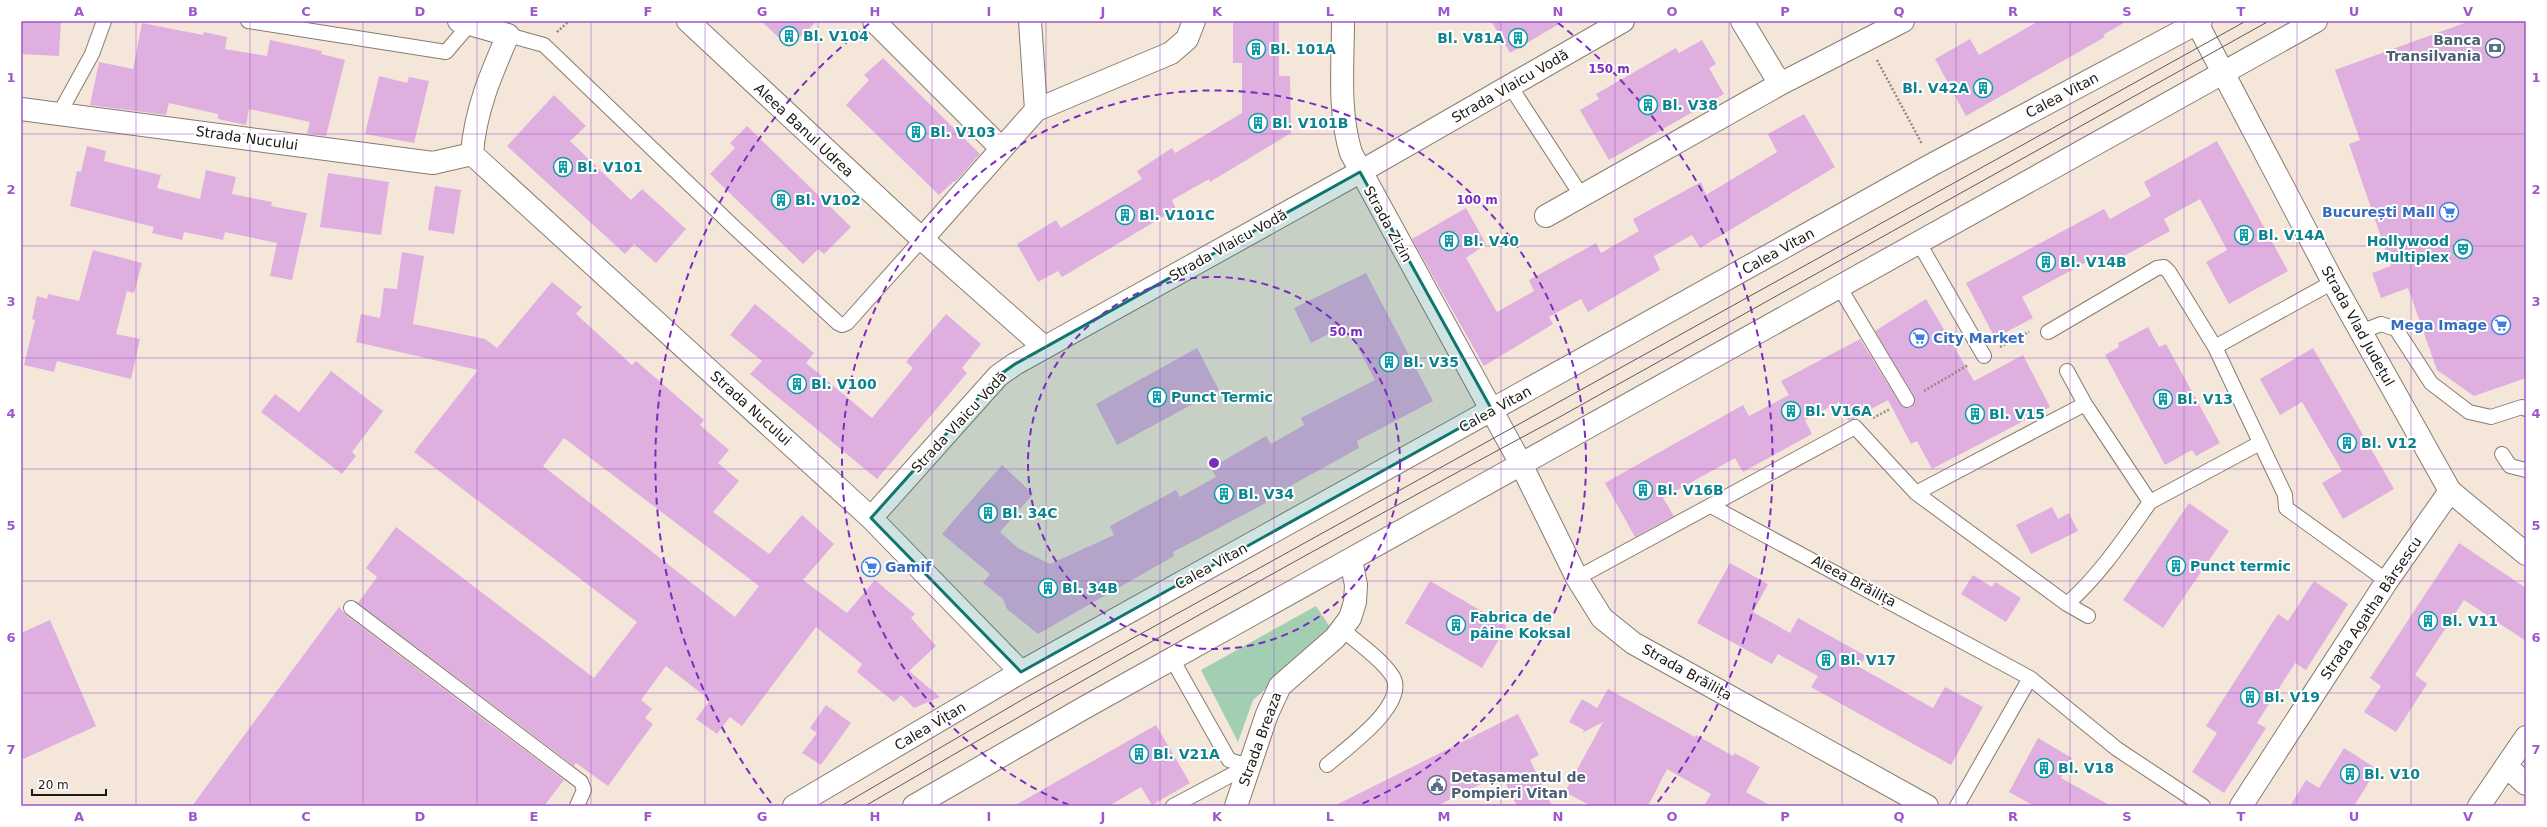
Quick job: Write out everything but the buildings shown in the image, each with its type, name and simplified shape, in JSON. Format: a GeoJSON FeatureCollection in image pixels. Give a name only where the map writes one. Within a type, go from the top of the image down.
{"type":"FeatureCollection","features":[{"type":"Feature","properties":{"kind":"street","name":"Aleea Banul Udrea"},"geometry":{"type":"LineString","coordinates":[[688,21],[922,239],[1044,347]]}},
{"type":"Feature","properties":{"kind":"street"},"geometry":{"type":"LineString","coordinates":[[874,21],[1001,148]]}},
{"type":"Feature","properties":{"kind":"street"},"geometry":{"type":"LineString","coordinates":[[1030,21],[1036,110]]}},
{"type":"Feature","properties":{"kind":"street"},"geometry":{"type":"LineString","coordinates":[[922,239],[1036,110],[1171,53],[1187,39],[1194,21]]}},
{"type":"Feature","properties":{"kind":"street","name":"Strada Zizin"},"geometry":{"type":"LineString","coordinates":[[1343,21],[1344,132],[1360,172],[1521,464]]}},
{"type":"Feature","properties":{"kind":"street","name":"Strada Vlaicu Vodă"},"geometry":{"type":"LineString","coordinates":[[871,518],[998,376],[1044,347],[1360,172],[1623,21]]}},
{"type":"Feature","properties":{"kind":"street"},"geometry":{"type":"LineString","coordinates":[[1742,21],[1780,84]]}},
{"type":"Feature","properties":{"kind":"street"},"geometry":{"type":"LineString","coordinates":[[1546,216],[1780,84],[1903,21]]}},
{"type":"Feature","properties":{"kind":"street"},"geometry":{"type":"LineString","coordinates":[[914,806],[1172,659],[1840,288],[2316,21]]}},
{"type":"Feature","properties":{"kind":"street","name":"Strada Vlad Județul"},"geometry":{"type":"LineString","coordinates":[[2199,22],[2333,282],[2450,491],[2526,554]]}},
{"type":"Feature","properties":{"kind":"street","name":"Calea Vitan"},"geometry":{"type":"LineString","coordinates":[[794,806],[1021,672],[1933,164],[2199,22]]}},
{"type":"Feature","properties":{"kind":"street"},"geometry":{"type":"LineString","coordinates":[[464,23],[508,35],[484,94],[476,120],[472,154]]}},
{"type":"Feature","properties":{"kind":"street","name":"Strada Nucului"},"geometry":{"type":"LineString","coordinates":[[21,109],[433,163],[472,154],[871,518],[1021,672]]}},
{"type":"Feature","properties":{"kind":"street","name":"Strada Brăilița"},"geometry":{"type":"LineString","coordinates":[[1521,464],[1577,578],[1602,618],[1616,632],[1927,806]]}},
{"type":"Feature","properties":{"kind":"street","name":"Strada Agatha Bârsescu"},"geometry":{"type":"LineString","coordinates":[[2241,806],[2387,582],[2450,491]]}},
{"type":"Feature","properties":{"kind":"street","name":"Strada Breaza"},"geometry":{"type":"LineString","coordinates":[[1236,806],[1248,766],[1280,686],[1343,630],[1350,618],[1355,602],[1356,585],[1350,560]]}},
{"type":"Feature","properties":{"kind":"street"},"geometry":{"type":"LineString","coordinates":[[2479,806],[2526,737]]}},
{"type":"Feature","properties":{"kind":"street"},"geometry":{"type":"LineString","coordinates":[[2506,766],[2526,784]]}},
{"type":"Feature","properties":{"kind":"lane"},"geometry":{"type":"LineString","coordinates":[[59,114],[92,54],[104,21]]}},
{"type":"Feature","properties":{"kind":"lane"},"geometry":{"type":"LineString","coordinates":[[248,21],[446,52],[464,23]]}},
{"type":"Feature","properties":{"kind":"lane"},"geometry":{"type":"LineString","coordinates":[[508,35],[544,45],[736,229],[838,323],[847,323],[922,239]]}},
{"type":"Feature","properties":{"kind":"lane"},"geometry":{"type":"LineString","coordinates":[[1510,86],[1581,195]]}},
{"type":"Feature","properties":{"kind":"lane"},"geometry":{"type":"LineString","coordinates":[[1919,243],[1984,356]]}},
{"type":"Feature","properties":{"kind":"lane"},"geometry":{"type":"LineString","coordinates":[[2048,332],[2157,268],[2164,267],[2169,272],[2214,347],[2285,495],[2286,508],[2387,582]]}},
{"type":"Feature","properties":{"kind":"lane"},"geometry":{"type":"LineString","coordinates":[[2214,347],[2333,282]]}},
{"type":"Feature","properties":{"kind":"lane"},"geometry":{"type":"LineString","coordinates":[[1840,288],[1907,400]]}},
{"type":"Feature","properties":{"kind":"lane"},"geometry":{"type":"LineString","coordinates":[[2361,332],[2381,324],[2396,329],[2428,380],[2468,412],[2491,417],[2522,407],[2526,409]]}},
{"type":"Feature","properties":{"kind":"lane"},"geometry":{"type":"LineString","coordinates":[[2067,371],[2085,404],[2150,502]]}},
{"type":"Feature","properties":{"kind":"lane"},"geometry":{"type":"LineString","coordinates":[[1916,493],[2085,404]]}},
{"type":"Feature","properties":{"kind":"lane"},"geometry":{"type":"LineString","coordinates":[[1577,578],[1855,427],[1916,493],[2067,604],[2088,616]]}},
{"type":"Feature","properties":{"kind":"lane"},"geometry":{"type":"LineString","coordinates":[[2067,604],[2081,591],[2112,554],[2150,502],[2260,443]]}},
{"type":"Feature","properties":{"kind":"lane"},"geometry":{"type":"LineString","coordinates":[[2502,454],[2510,466],[2526,470]]}},
{"type":"Feature","properties":{"kind":"lane","name":"Aleea Brăilița"},"geometry":{"type":"LineString","coordinates":[[1711,506],[1952,634],[2030,678],[2118,749],[2203,806]]}},
{"type":"Feature","properties":{"kind":"lane"},"geometry":{"type":"LineString","coordinates":[[351,608],[581,782],[584,790],[577,806]]}},
{"type":"Feature","properties":{"kind":"lane"},"geometry":{"type":"LineString","coordinates":[[1327,765],[1379,719],[1393,701],[1396,687],[1392,675],[1388,670],[1343,630]]}},
{"type":"Feature","properties":{"kind":"lane"},"geometry":{"type":"LineString","coordinates":[[1172,659],[1229,760],[1248,766]]}},
{"type":"Feature","properties":{"kind":"lane"},"geometry":{"type":"LineString","coordinates":[[1957,806],[2030,678]]}},
{"type":"Feature","properties":{"kind":"lane"},"geometry":{"type":"LineString","coordinates":[[1173,806],[1248,766]]}},
{"type":"Feature","properties":{"kind":"path"},"geometry":{"type":"LineString","coordinates":[[1866,40],[1933,164]]}},
{"type":"Feature","properties":{"kind":"path"},"geometry":{"type":"LineString","coordinates":[[1855,427],[1907,400],[2030,331],[2048,332]]}},
{"type":"Feature","properties":{"kind":"highlighted area"},"geometry":{"type":"Polygon","coordinates":[[[1360,172],[1492,410],[1021,672],[871,518],[998,376],[1015,364],[1360,172]]]}},
{"type":"Feature","properties":{"kind":"green space"},"geometry":{"type":"Polygon","coordinates":[[[1316,606],[1334,633],[1318,642],[1253,700],[1238,742],[1201,670],[1316,606]]]}},
{"type":"Feature","properties":{"kind":"tram line"},"geometry":{"type":"LineString","coordinates":[[841,806],[1025,698],[2246,21]]}},
{"type":"Feature","properties":{"kind":"tram line"},"geometry":{"type":"LineString","coordinates":[[865,806],[1036,707],[1209,610],[1556,419],[2269,21]]}},
{"type":"Feature","properties":{"kind":"place","name":"Bl. V104"},"geometry":{"type":"Point","coordinates":[789,36]}},
{"type":"Feature","properties":{"kind":"place","name":"Bl. V81A"},"geometry":{"type":"Point","coordinates":[1518,38]}},
{"type":"Feature","properties":{"kind":"place","name":"Banca Transilvania"},"geometry":{"type":"Point","coordinates":[2495,48]}},
{"type":"Feature","properties":{"kind":"place","name":"Bl. 101A"},"geometry":{"type":"Point","coordinates":[1256,49]}},
{"type":"Feature","properties":{"kind":"place","name":"Bl. V42A"},"geometry":{"type":"Point","coordinates":[1983,88]}},
{"type":"Feature","properties":{"kind":"place","name":"Bl. V38"},"geometry":{"type":"Point","coordinates":[1648,105]}},
{"type":"Feature","properties":{"kind":"place","name":"Bl. V101B"},"geometry":{"type":"Point","coordinates":[1258,123]}},
{"type":"Feature","properties":{"kind":"place","name":"Bl. V103"},"geometry":{"type":"Point","coordinates":[916,132]}},
{"type":"Feature","properties":{"kind":"place","name":"Bl. V101"},"geometry":{"type":"Point","coordinates":[563,167]}},
{"type":"Feature","properties":{"kind":"place","name":"Bl. V102"},"geometry":{"type":"Point","coordinates":[781,200]}},
{"type":"Feature","properties":{"kind":"place","name":"București Mall"},"geometry":{"type":"Point","coordinates":[2449,212]}},
{"type":"Feature","properties":{"kind":"place","name":"Bl. V101C"},"geometry":{"type":"Point","coordinates":[1125,215]}},
{"type":"Feature","properties":{"kind":"place","name":"Bl. V14A"},"geometry":{"type":"Point","coordinates":[2244,235]}},
{"type":"Feature","properties":{"kind":"place","name":"Bl. V40"},"geometry":{"type":"Point","coordinates":[1449,241]}},
{"type":"Feature","properties":{"kind":"place","name":"Hollywood Multiplex"},"geometry":{"type":"Point","coordinates":[2463,249]}},
{"type":"Feature","properties":{"kind":"place","name":"Bl. V14B"},"geometry":{"type":"Point","coordinates":[2046,262]}},
{"type":"Feature","properties":{"kind":"place","name":"Mega Image"},"geometry":{"type":"Point","coordinates":[2501,325]}},
{"type":"Feature","properties":{"kind":"place","name":"City Market"},"geometry":{"type":"Point","coordinates":[1919,338]}},
{"type":"Feature","properties":{"kind":"place","name":"Bl. V35"},"geometry":{"type":"Point","coordinates":[1389,362]}},
{"type":"Feature","properties":{"kind":"place","name":"Bl. V100"},"geometry":{"type":"Point","coordinates":[797,384]}},
{"type":"Feature","properties":{"kind":"place","name":"Punct Termic"},"geometry":{"type":"Point","coordinates":[1157,397]}},
{"type":"Feature","properties":{"kind":"place","name":"Bl. V13"},"geometry":{"type":"Point","coordinates":[2163,399]}},
{"type":"Feature","properties":{"kind":"place","name":"Bl. V16A"},"geometry":{"type":"Point","coordinates":[1791,411]}},
{"type":"Feature","properties":{"kind":"place","name":"Bl. V15"},"geometry":{"type":"Point","coordinates":[1975,414]}},
{"type":"Feature","properties":{"kind":"place","name":"Bl. V12"},"geometry":{"type":"Point","coordinates":[2347,443]}},
{"type":"Feature","properties":{"kind":"place","name":"Bl. V16B"},"geometry":{"type":"Point","coordinates":[1643,490]}},
{"type":"Feature","properties":{"kind":"place","name":"Bl. V34"},"geometry":{"type":"Point","coordinates":[1224,494]}},
{"type":"Feature","properties":{"kind":"place","name":"Bl. 34C"},"geometry":{"type":"Point","coordinates":[988,513]}},
{"type":"Feature","properties":{"kind":"place","name":"Punct termic"},"geometry":{"type":"Point","coordinates":[2176,566]}},
{"type":"Feature","properties":{"kind":"place","name":"Gamif"},"geometry":{"type":"Point","coordinates":[871,567]}},
{"type":"Feature","properties":{"kind":"place","name":"Bl. 34B"},"geometry":{"type":"Point","coordinates":[1048,588]}},
{"type":"Feature","properties":{"kind":"place","name":"Bl. V11"},"geometry":{"type":"Point","coordinates":[2428,621]}},
{"type":"Feature","properties":{"kind":"place","name":"Fabrica de pâine Koksal"},"geometry":{"type":"Point","coordinates":[1456,625]}},
{"type":"Feature","properties":{"kind":"place","name":"Bl. V17"},"geometry":{"type":"Point","coordinates":[1826,660]}},
{"type":"Feature","properties":{"kind":"place","name":"Bl. V19"},"geometry":{"type":"Point","coordinates":[2250,697]}},
{"type":"Feature","properties":{"kind":"place","name":"Bl. V21A"},"geometry":{"type":"Point","coordinates":[1139,754]}},
{"type":"Feature","properties":{"kind":"place","name":"Bl. V18"},"geometry":{"type":"Point","coordinates":[2044,768]}},
{"type":"Feature","properties":{"kind":"place","name":"Bl. V10"},"geometry":{"type":"Point","coordinates":[2350,774]}},
{"type":"Feature","properties":{"kind":"place","name":"Detașamentul de Pompieri Vitan"},"geometry":{"type":"Point","coordinates":[1437,785]}}]}
